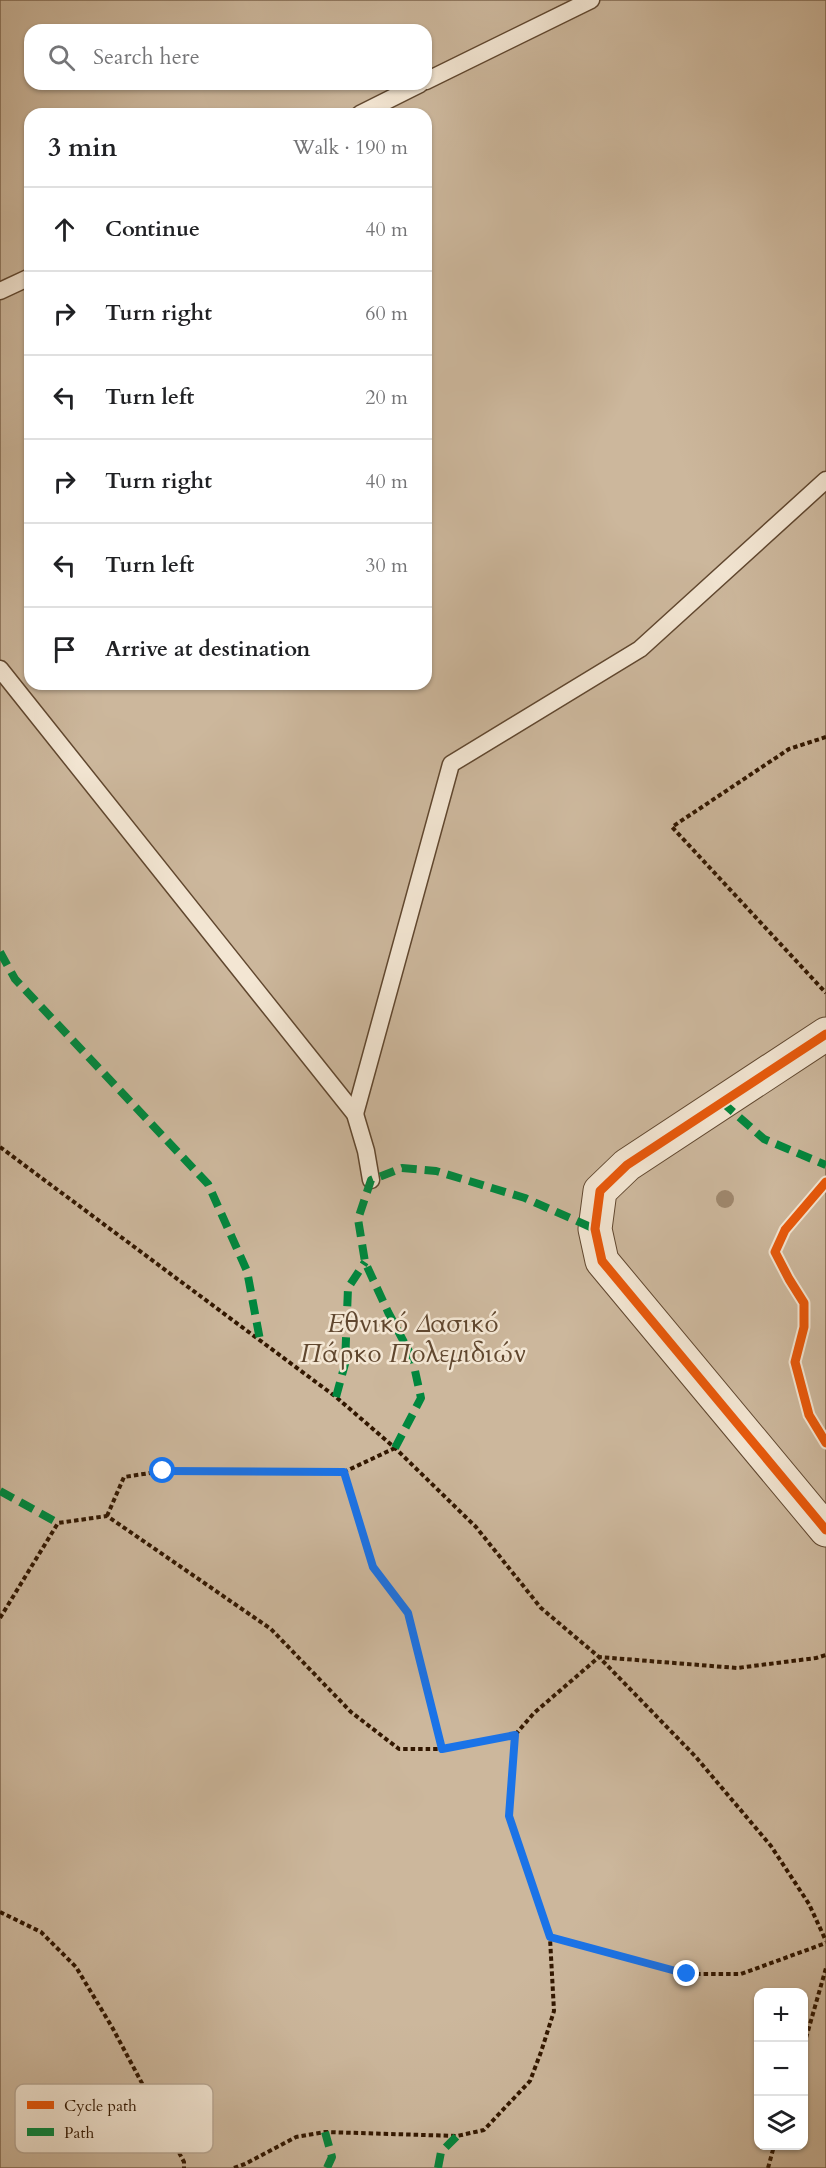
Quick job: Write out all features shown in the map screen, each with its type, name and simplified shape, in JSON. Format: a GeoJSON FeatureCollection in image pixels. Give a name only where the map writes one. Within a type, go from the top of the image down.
{"type":"FeatureCollection","features":[{"type":"Feature","properties":{"kind":"street"},"geometry":{"type":"LineString","coordinates":[[826,1034],[627,1165],[600,1191],[595,1229],[602,1261],[826,1530]]}},
{"type":"Feature","properties":{"kind":"lane"},"geometry":{"type":"LineString","coordinates":[[432,78],[591,0]]}},
{"type":"Feature","properties":{"kind":"lane"},"geometry":{"type":"LineString","coordinates":[[372,108],[408,90]]}},
{"type":"Feature","properties":{"kind":"lane"},"geometry":{"type":"LineString","coordinates":[[0,291],[24,280]]}},
{"type":"Feature","properties":{"kind":"lane"},"geometry":{"type":"LineString","coordinates":[[354,1114],[451,764],[640,649],[826,480]]}},
{"type":"Feature","properties":{"kind":"lane"},"geometry":{"type":"LineString","coordinates":[[0,669],[354,1114],[366,1151],[371,1180]]}},
{"type":"Feature","properties":{"kind":"path"},"geometry":{"type":"LineString","coordinates":[[826,737],[789,749],[672,827],[826,993]]}},
{"type":"Feature","properties":{"kind":"path"},"geometry":{"type":"LineString","coordinates":[[0,1147],[317,1383],[395,1448],[476,1527],[542,1608],[599,1657],[695,1756],[764,1838],[809,1904],[826,1942],[741,1974],[687,1974],[550,1937]]}},
{"type":"Feature","properties":{"kind":"path"},"geometry":{"type":"LineString","coordinates":[[107,1516],[124,1477],[163,1471],[344,1472],[395,1448]]}},
{"type":"Feature","properties":{"kind":"path"},"geometry":{"type":"LineString","coordinates":[[344,1472],[373,1567],[408,1613],[442,1749]]}},
{"type":"Feature","properties":{"kind":"path"},"geometry":{"type":"LineString","coordinates":[[0,1618],[58,1523],[107,1516],[271,1629],[351,1712],[399,1749],[442,1749],[515,1735]]}},
{"type":"Feature","properties":{"kind":"path"},"geometry":{"type":"LineString","coordinates":[[234,2168],[296,2137],[326,2132],[457,2136],[484,2130],[530,2081],[542,2052],[554,2011],[550,1937],[509,1816],[515,1735],[534,1713],[599,1657],[737,1668],[826,1656]]}},
{"type":"Feature","properties":{"kind":"path"},"geometry":{"type":"LineString","coordinates":[[0,1912],[41,1932],[76,1967],[143,2084]]}},
{"type":"Feature","properties":{"kind":"path"},"geometry":{"type":"LineString","coordinates":[[805,2042],[826,1968]]}},
{"type":"Feature","properties":{"kind":"path"},"geometry":{"type":"LineString","coordinates":[[768,2168],[773,2150]]}},
{"type":"Feature","properties":{"kind":"path"},"geometry":{"type":"LineString","coordinates":[[179,2153],[184,2162],[184,2168]]}},
{"type":"Feature","properties":{"kind":"green space","name":"Εθνικό Δασικό Πάρκο Πολεμιδιών"},"geometry":{"type":"Polygon","coordinates":[[[0,0],[826,0],[826,2168],[0,2168],[0,0]]]}},
{"type":"Feature","properties":{"kind":"marked path"},"geometry":{"type":"LineString","coordinates":[[0,952],[15,979],[208,1184],[247,1271],[260,1340]]}},
{"type":"Feature","properties":{"kind":"marked path"},"geometry":{"type":"LineString","coordinates":[[722,1102],[764,1139],[826,1165]]}},
{"type":"Feature","properties":{"kind":"marked path"},"geometry":{"type":"LineString","coordinates":[[395,1448],[421,1398],[412,1357],[365,1262],[358,1219],[371,1180],[402,1168],[436,1171],[525,1198],[595,1229]]}},
{"type":"Feature","properties":{"kind":"marked path"},"geometry":{"type":"LineString","coordinates":[[336,1397],[345,1364],[348,1288],[365,1262]]}},
{"type":"Feature","properties":{"kind":"marked path"},"geometry":{"type":"LineString","coordinates":[[0,1491],[58,1523]]}},
{"type":"Feature","properties":{"kind":"marked path"},"geometry":{"type":"LineString","coordinates":[[325,2132],[332,2157],[327,2168]]}},
{"type":"Feature","properties":{"kind":"marked path"},"geometry":{"type":"LineString","coordinates":[[438,2168],[441,2152],[457,2136]]}},
{"type":"Feature","properties":{"kind":"cycle path"},"geometry":{"type":"LineString","coordinates":[[826,1034],[627,1165],[600,1191],[595,1229],[602,1261],[826,1530]]}},
{"type":"Feature","properties":{"kind":"cycle path"},"geometry":{"type":"LineString","coordinates":[[826,1182],[785,1230],[775,1252],[804,1303],[804,1327],[795,1362],[809,1415],[826,1443]]}},
{"type":"Feature","properties":{"kind":"route"},"geometry":{"type":"LineString","coordinates":[[163,1471],[344,1472],[373,1567],[408,1613],[442,1749],[515,1735],[509,1816],[550,1937],[687,1974]]}}]}
